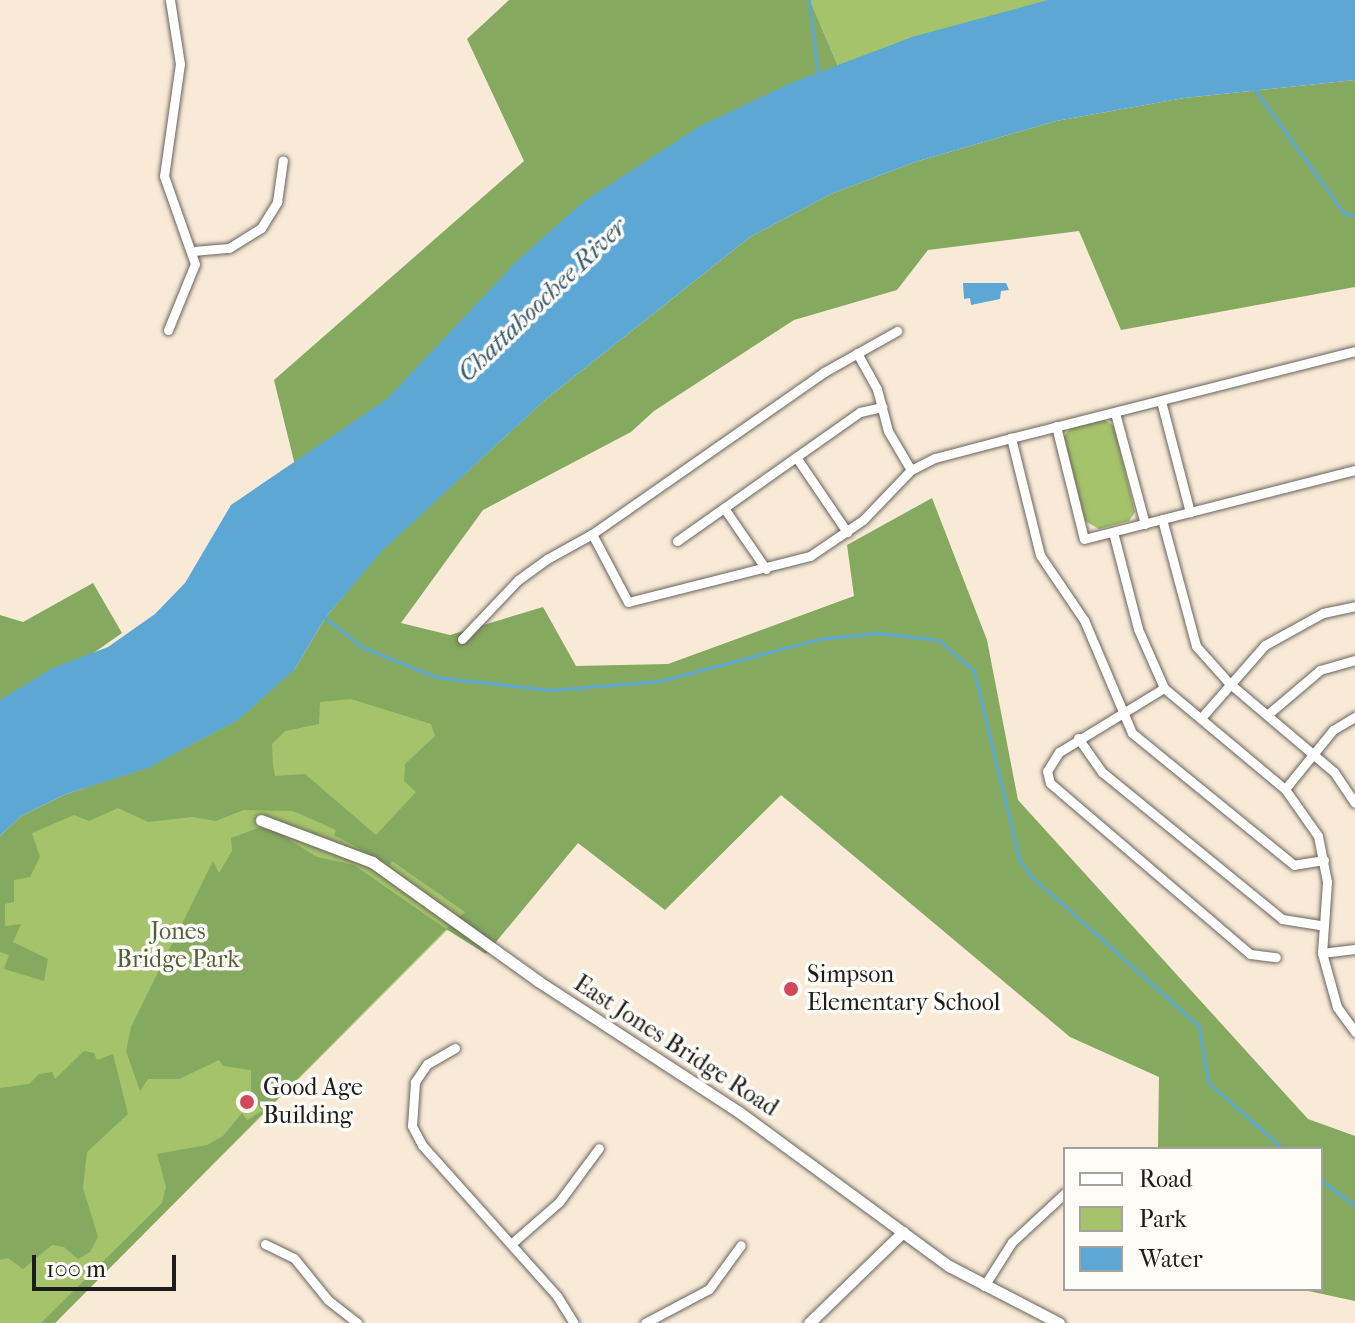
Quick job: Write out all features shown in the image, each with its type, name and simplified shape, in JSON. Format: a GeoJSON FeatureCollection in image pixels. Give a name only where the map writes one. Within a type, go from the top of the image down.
{"type":"FeatureCollection","features":[{"type":"Feature","properties":{"kind":"street"},"geometry":{"type":"LineString","coordinates":[[168,330],[193,276],[193,251],[164,176],[180,64],[170,0]]}},
{"type":"Feature","properties":{"kind":"street"},"geometry":{"type":"LineString","coordinates":[[193,251],[229,248],[261,228],[277,202],[283,160]]}},
{"type":"Feature","properties":{"kind":"street"},"geometry":{"type":"LineString","coordinates":[[462,639],[518,580],[592,534],[857,353],[897,331]]}},
{"type":"Feature","properties":{"kind":"street"},"geometry":{"type":"LineString","coordinates":[[592,534],[628,602],[766,569],[810,556],[847,532],[911,470],[935,458],[1355,351]]}},
{"type":"Feature","properties":{"kind":"street"},"geometry":{"type":"LineString","coordinates":[[857,353],[882,407],[888,431],[911,470]]}},
{"type":"Feature","properties":{"kind":"street"},"geometry":{"type":"LineString","coordinates":[[1161,401],[1190,512]]}},
{"type":"Feature","properties":{"kind":"street"},"geometry":{"type":"LineString","coordinates":[[677,541],[860,412],[882,407]]}},
{"type":"Feature","properties":{"kind":"street"},"geometry":{"type":"LineString","coordinates":[[1115,413],[1145,524]]}},
{"type":"Feature","properties":{"kind":"street"},"geometry":{"type":"LineString","coordinates":[[1056,426],[1084,539],[1355,470]]}},
{"type":"Feature","properties":{"kind":"street"},"geometry":{"type":"LineString","coordinates":[[1011,438],[1040,555],[1084,620],[1119,713],[1132,733],[1294,865],[1324,860]]}},
{"type":"Feature","properties":{"kind":"street"},"geometry":{"type":"LineString","coordinates":[[796,457],[847,532]]}},
{"type":"Feature","properties":{"kind":"street"},"geometry":{"type":"LineString","coordinates":[[724,508],[766,569]]}},
{"type":"Feature","properties":{"kind":"street"},"geometry":{"type":"LineString","coordinates":[[1162,519],[1196,646],[1229,683],[1313,753],[1355,803]]}},
{"type":"Feature","properties":{"kind":"street"},"geometry":{"type":"LineString","coordinates":[[1113,532],[1138,629],[1164,688],[1285,789],[1318,836],[1324,860],[1320,925],[1322,953],[1337,1007],[1355,1032]]}},
{"type":"Feature","properties":{"kind":"street"},"geometry":{"type":"LineString","coordinates":[[1201,718],[1265,645],[1292,626],[1355,606]]}},
{"type":"Feature","properties":{"kind":"street"},"geometry":{"type":"LineString","coordinates":[[1267,715],[1320,670],[1355,660]]}},
{"type":"Feature","properties":{"kind":"street"},"geometry":{"type":"LineString","coordinates":[[1164,688],[1059,752],[1047,771],[1050,783],[1250,954],[1276,957]]}},
{"type":"Feature","properties":{"kind":"street"},"geometry":{"type":"LineString","coordinates":[[1285,789],[1313,753],[1355,717]]}},
{"type":"Feature","properties":{"kind":"street"},"geometry":{"type":"LineString","coordinates":[[1078,738],[1102,772],[1282,919],[1320,925]]}},
{"type":"Feature","properties":{"kind":"street","name":"East Jones Bridge Road"},"geometry":{"type":"LineString","coordinates":[[261,820],[372,862],[538,981],[739,1112],[903,1232],[984,1286],[1059,1323]]}},
{"type":"Feature","properties":{"kind":"street"},"geometry":{"type":"LineString","coordinates":[[1322,953],[1355,949]]}},
{"type":"Feature","properties":{"kind":"street"},"geometry":{"type":"LineString","coordinates":[[455,1048],[427,1064],[415,1082],[412,1126],[422,1145],[511,1244],[574,1323]]}},
{"type":"Feature","properties":{"kind":"street"},"geometry":{"type":"LineString","coordinates":[[511,1244],[559,1202],[599,1148]]}},
{"type":"Feature","properties":{"kind":"street"},"geometry":{"type":"LineString","coordinates":[[984,1286],[1012,1242],[1063,1195]]}},
{"type":"Feature","properties":{"kind":"street"},"geometry":{"type":"LineString","coordinates":[[809,1323],[903,1232]]}},
{"type":"Feature","properties":{"kind":"street"},"geometry":{"type":"LineString","coordinates":[[265,1244],[294,1258],[328,1300],[357,1323]]}},
{"type":"Feature","properties":{"kind":"street"},"geometry":{"type":"LineString","coordinates":[[645,1323],[709,1289],[741,1245]]}},
{"type":"Feature","properties":{"kind":"green space"},"geometry":{"type":"Polygon","coordinates":[[[509,0],[810,0],[842,76],[305,506],[274,380],[524,161],[467,39],[509,0]]]}},
{"type":"Feature","properties":{"kind":"green space"},"geometry":{"type":"Polygon","coordinates":[[[810,0],[1085,0],[842,76],[810,0]]]}},
{"type":"Feature","properties":{"kind":"green space"},"geometry":{"type":"Polygon","coordinates":[[[1355,80],[1355,287],[1121,330],[1079,231],[928,250],[897,290],[794,320],[654,411],[631,432],[483,510],[401,623],[450,635],[543,607],[576,666],[668,664],[854,596],[847,545],[932,498],[987,640],[1018,800],[1308,1119],[1355,1136],[1355,1301],[1308,1291],[1323,1291],[1323,1147],[1158,1147],[1159,1077],[1070,1037],[781,795],[665,910],[578,843],[486,954],[446,929],[465,912],[392,861],[390,865],[334,835],[336,830],[293,811],[244,810],[216,821],[192,817],[148,822],[118,808],[89,821],[74,815],[32,833],[40,857],[30,877],[14,880],[14,902],[5,904],[5,926],[21,924],[13,942],[48,959],[44,981],[4,969],[9,955],[0,952],[0,836],[21,816],[66,794],[148,768],[238,720],[295,669],[325,618],[381,551],[546,399],[750,237],[831,194],[915,162],[1056,121],[1184,98],[1355,80]],[[351,699],[320,702],[319,724],[285,731],[272,744],[275,776],[305,774],[376,835],[416,792],[404,781],[405,764],[435,736],[431,724],[351,699]]]}},
{"type":"Feature","properties":{"kind":"green space"},"geometry":{"type":"Polygon","coordinates":[[[1103,419],[1114,426],[1135,512],[1129,521],[1099,529],[1085,521],[1063,438],[1071,427],[1103,419]]]}},
{"type":"Feature","properties":{"kind":"green space"},"geometry":{"type":"Polygon","coordinates":[[[93,583],[122,633],[31,697],[0,713],[0,615],[23,622],[93,583]]]}},
{"type":"Feature","properties":{"kind":"green space","name":"Jones Bridge Park"},"geometry":{"type":"Polygon","coordinates":[[[295,669],[487,715],[465,912],[55,1323],[0,1323],[0,836],[295,669]]]}},
{"type":"Feature","properties":{"kind":"green space"},"geometry":{"type":"Polygon","coordinates":[[[258,828],[275,831],[317,857],[354,865],[446,929],[55,1323],[41,1323],[162,1203],[166,1187],[157,1154],[207,1145],[223,1136],[242,1113],[247,1120],[262,1111],[251,1093],[251,1070],[223,1066],[219,1060],[179,1079],[148,1079],[140,1091],[126,1051],[131,1027],[213,861],[219,873],[232,851],[231,838],[258,828]]]}},
{"type":"Feature","properties":{"kind":"green space"},"geometry":{"type":"Polygon","coordinates":[[[84,1051],[94,1053],[97,1060],[113,1054],[128,1114],[87,1152],[83,1188],[98,1237],[90,1252],[78,1259],[64,1247],[52,1245],[23,1269],[8,1258],[0,1260],[0,1088],[29,1084],[39,1074],[52,1072],[55,1079],[84,1051]]]}},
{"type":"Feature","properties":{"kind":"water","name":"Chattahoochee River"},"geometry":{"type":"Polygon","coordinates":[[[1048,0],[1355,0],[1355,80],[1184,98],[1056,121],[915,162],[831,194],[750,237],[546,399],[382,551],[325,618],[295,669],[238,720],[148,768],[66,794],[21,816],[0,836],[0,700],[51,669],[108,647],[155,614],[185,583],[231,505],[387,399],[517,261],[583,202],[700,126],[791,83],[912,37],[1048,0]]]}},
{"type":"Feature","properties":{"kind":"water"},"geometry":{"type":"Polygon","coordinates":[[[963,283],[1006,283],[1009,290],[1001,291],[1000,299],[971,305],[970,298],[964,299],[963,283]]]}},
{"type":"Feature","properties":{"kind":"waterway"},"geometry":{"type":"LineString","coordinates":[[809,0],[818,75]]}},
{"type":"Feature","properties":{"kind":"waterway"},"geometry":{"type":"LineString","coordinates":[[1252,86],[1344,213],[1355,216]]}},
{"type":"Feature","properties":{"kind":"waterway"},"geometry":{"type":"LineString","coordinates":[[323,616],[362,647],[436,677],[550,690],[660,681],[819,639],[878,633],[939,640],[974,671],[1019,859],[1031,876],[1199,1026],[1208,1082],[1281,1147]]}},
{"type":"Feature","properties":{"kind":"waterway"},"geometry":{"type":"LineString","coordinates":[[1323,1182],[1355,1206]]}},
{"type":"Feature","properties":{"kind":"place","name":"Simpson Elementary School"},"geometry":{"type":"Point","coordinates":[791,989]}},
{"type":"Feature","properties":{"kind":"place","name":"Good Age Building"},"geometry":{"type":"Point","coordinates":[247,1102]}}]}
